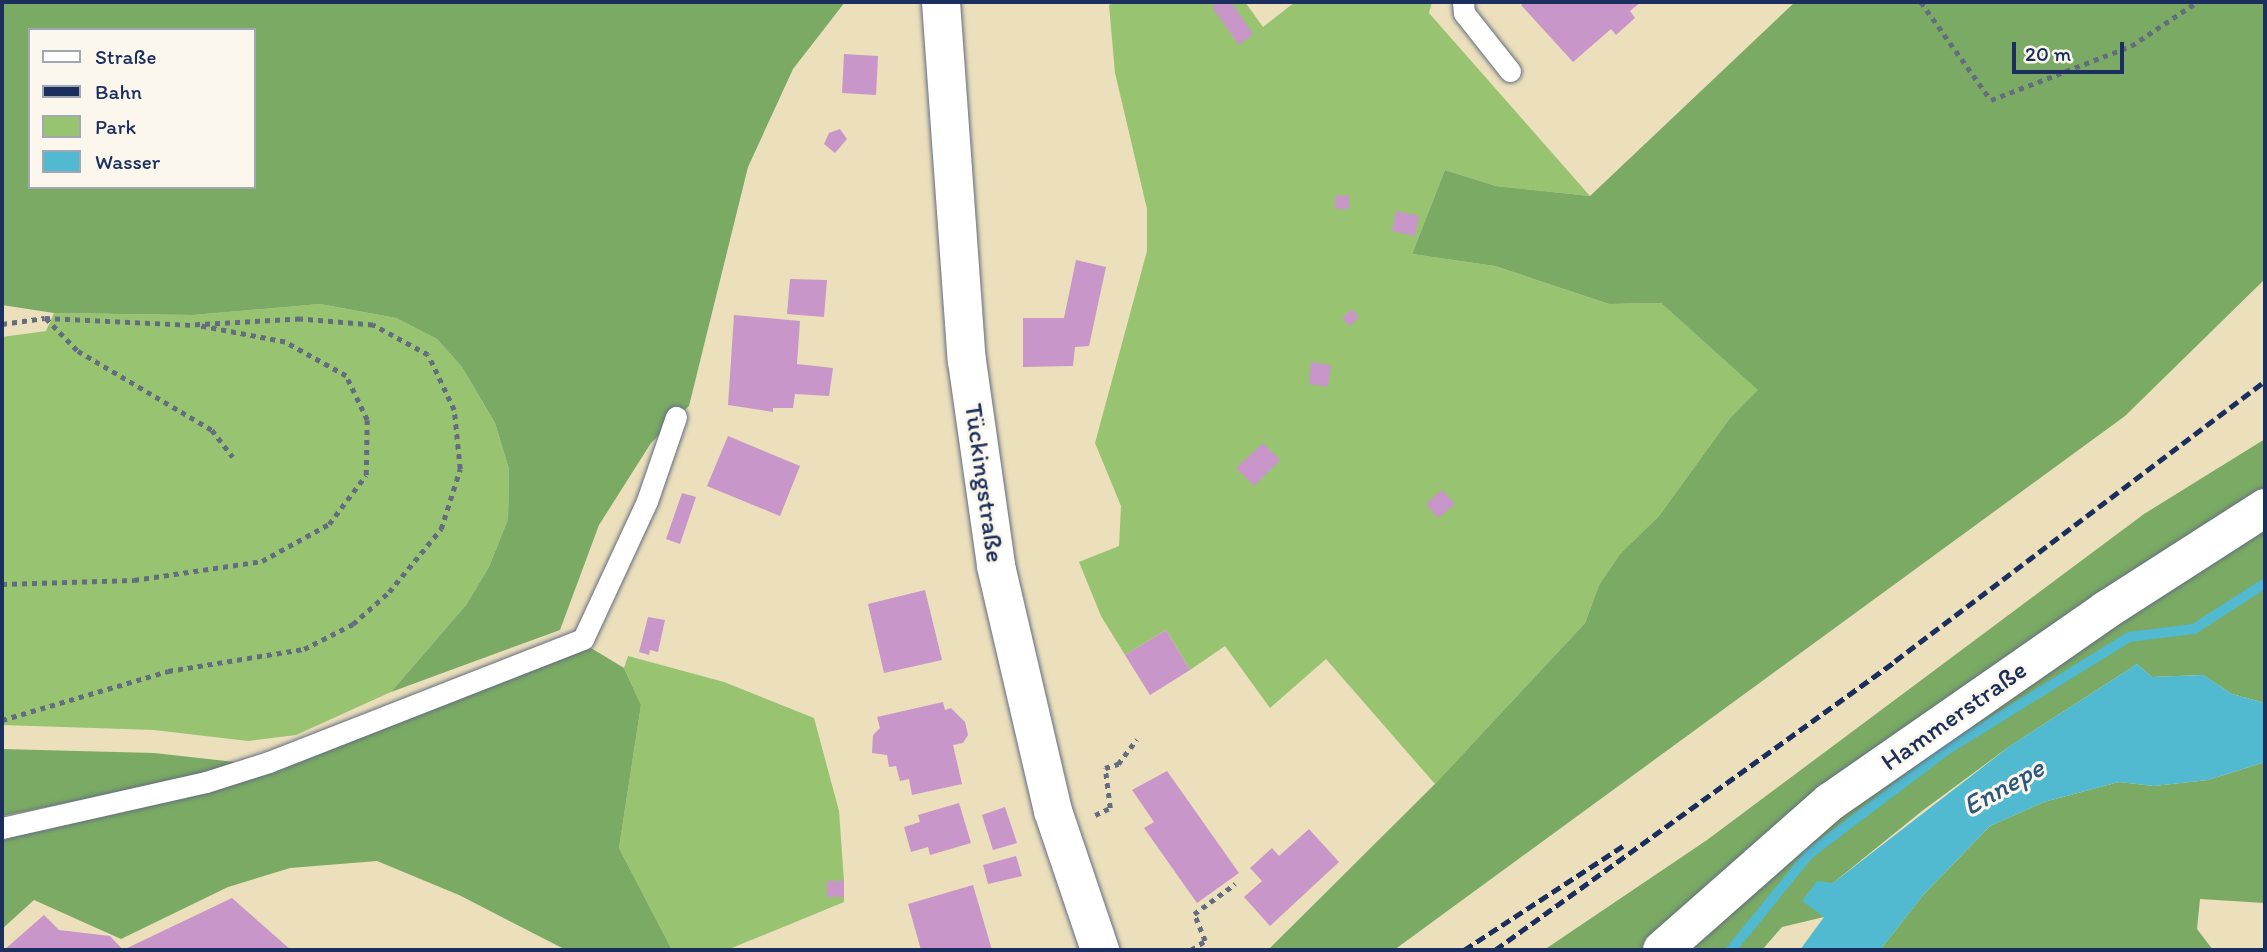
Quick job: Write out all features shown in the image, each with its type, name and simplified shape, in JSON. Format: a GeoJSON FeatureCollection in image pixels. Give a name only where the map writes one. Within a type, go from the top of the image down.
{"type":"FeatureCollection","features":[{"type":"Feature","properties":{"kind":"street","name":"Tückingstraße"},"geometry":{"type":"LineString","coordinates":[[941,2],[967,360],[1000,592],[1060,831],[1100,950]]}},
{"type":"Feature","properties":{"kind":"street","name":"Hammerstraße"},"geometry":{"type":"LineString","coordinates":[[1662,950],[1830,802],[2106,610],[2265,508]]}},
{"type":"Feature","properties":{"kind":"lane"},"geometry":{"type":"LineString","coordinates":[[1463,2],[1464,13],[1510,71]]}},
{"type":"Feature","properties":{"kind":"lane"},"geometry":{"type":"LineString","coordinates":[[2,828],[206,782],[270,762],[583,639],[647,501],[676,417]]}},
{"type":"Feature","properties":{"kind":"path"},"geometry":{"type":"LineString","coordinates":[[1921,2],[1991,100],[2131,46],[2197,2]]}},
{"type":"Feature","properties":{"kind":"path"},"geometry":{"type":"LineString","coordinates":[[45,318],[78,351],[212,430],[233,457]]}},
{"type":"Feature","properties":{"kind":"path"},"geometry":{"type":"LineString","coordinates":[[2,324],[45,318],[191,325],[300,319],[373,325],[428,355],[454,410],[460,469],[441,529],[371,608],[353,624],[304,649],[168,671],[2,720]]}},
{"type":"Feature","properties":{"kind":"path"},"geometry":{"type":"LineString","coordinates":[[2,584],[134,580],[262,561],[329,524],[366,475],[367,420],[346,376],[285,342],[191,325]]}},
{"type":"Feature","properties":{"kind":"path"},"geometry":{"type":"LineString","coordinates":[[1060,831],[1110,808],[1105,768],[1118,764],[1137,739]]}},
{"type":"Feature","properties":{"kind":"path"},"geometry":{"type":"LineString","coordinates":[[1191,950],[1205,941],[1194,914],[1235,884]]}},
{"type":"Feature","properties":{"kind":"green space"},"geometry":{"type":"Polygon","coordinates":[[[2,2],[845,2],[793,69],[748,167],[689,406],[651,443],[599,525],[560,630],[391,692],[466,605],[489,567],[508,519],[509,469],[495,423],[462,367],[437,339],[396,318],[320,304],[193,315],[54,313],[2,305],[2,2]]]}},
{"type":"Feature","properties":{"kind":"green space"},"geometry":{"type":"Polygon","coordinates":[[[1113,2],[1245,2],[1263,27],[1295,2],[1432,2],[1429,13],[1590,196],[1496,186],[1445,170],[1412,254],[1495,266],[1609,304],[1661,303],[1759,390],[1730,418],[1659,516],[1620,554],[1599,585],[1585,623],[1435,784],[1326,659],[1270,708],[1225,646],[1190,670],[1166,630],[1125,655],[1101,616],[1079,562],[1119,546],[1121,506],[1095,443],[1147,251],[1147,209],[1115,73],[1109,5],[1113,2]]]}},
{"type":"Feature","properties":{"kind":"green space"},"geometry":{"type":"Polygon","coordinates":[[[1795,2],[2265,2],[2265,279],[2125,416],[1394,950],[1268,950],[1435,784],[1585,623],[1599,585],[1620,554],[1659,516],[1730,418],[1758,390],[1661,303],[1609,304],[1495,266],[1412,254],[1445,170],[1496,186],[1590,196],[1795,2]]]}},
{"type":"Feature","properties":{"kind":"green space"},"geometry":{"type":"Polygon","coordinates":[[[320,304],[396,318],[437,339],[462,367],[495,423],[509,469],[508,519],[489,567],[466,605],[391,692],[296,735],[248,741],[154,730],[2,725],[2,337],[46,331],[54,313],[193,315],[320,304]]]}},
{"type":"Feature","properties":{"kind":"green space"},"geometry":{"type":"Polygon","coordinates":[[[2265,439],[2265,703],[2232,694],[2203,675],[2152,677],[2137,664],[2010,746],[1922,811],[1833,883],[1824,917],[1782,927],[1762,950],[1544,950],[1707,840],[2144,514],[2265,439]]]}},
{"type":"Feature","properties":{"kind":"green space"},"geometry":{"type":"Polygon","coordinates":[[[591,648],[624,668],[641,705],[619,848],[672,950],[566,950],[459,895],[377,861],[290,868],[228,887],[121,939],[34,900],[2,929],[2,841],[8,838],[258,776],[591,648]]]}},
{"type":"Feature","properties":{"kind":"green space"},"geometry":{"type":"Polygon","coordinates":[[[628,656],[724,682],[814,718],[839,811],[844,881],[828,881],[827,896],[844,897],[844,902],[727,950],[672,950],[619,848],[641,705],[624,668],[628,656]]]}},
{"type":"Feature","properties":{"kind":"green space"},"geometry":{"type":"Polygon","coordinates":[[[2,749],[154,753],[235,762],[184,779],[2,816],[2,749]]]}},
{"type":"Feature","properties":{"kind":"green space"},"geometry":{"type":"Polygon","coordinates":[[[2265,762],[2265,903],[2200,899],[2197,929],[2213,950],[1880,950],[1924,894],[1990,826],[2044,802],[2119,782],[2154,786],[2208,780],[2265,762]]]}},
{"type":"Feature","properties":{"kind":"water","name":"Ennepe"},"geometry":{"type":"Polygon","coordinates":[[[2137,664],[2152,677],[2203,675],[2232,694],[2265,703],[2265,762],[2208,780],[2154,786],[2119,782],[2044,802],[1990,826],[1924,894],[1880,950],[1800,950],[1824,917],[1802,901],[1817,881],[1833,883],[2010,746],[2137,664]]]}},
{"type":"Feature","properties":{"kind":"building"},"geometry":{"type":"Polygon","coordinates":[[[1219,2],[1231,2],[1253,34],[1239,45],[1212,7],[1219,2]]]}},
{"type":"Feature","properties":{"kind":"building"},"geometry":{"type":"Polygon","coordinates":[[[1525,2],[1641,2],[1630,11],[1635,18],[1616,35],[1611,29],[1573,62],[1521,5],[1525,2]]]}},
{"type":"Feature","properties":{"kind":"building"},"geometry":{"type":"Polygon","coordinates":[[[844,54],[878,56],[876,95],[842,93],[844,54]]]}},
{"type":"Feature","properties":{"kind":"building"},"geometry":{"type":"Polygon","coordinates":[[[840,129],[847,139],[835,153],[824,144],[829,133],[840,129]]]}},
{"type":"Feature","properties":{"kind":"building"},"geometry":{"type":"Polygon","coordinates":[[[1349,195],[1349,209],[1335,209],[1335,196],[1349,195]]]}},
{"type":"Feature","properties":{"kind":"building"},"geometry":{"type":"Polygon","coordinates":[[[1396,211],[1419,216],[1415,236],[1392,231],[1396,211]]]}},
{"type":"Feature","properties":{"kind":"building"},"geometry":{"type":"Polygon","coordinates":[[[1076,260],[1106,267],[1089,346],[1075,347],[1073,366],[1023,367],[1023,318],[1064,318],[1076,260]]]}},
{"type":"Feature","properties":{"kind":"building"},"geometry":{"type":"Polygon","coordinates":[[[790,279],[827,280],[824,317],[787,314],[790,279]]]}},
{"type":"Feature","properties":{"kind":"building"},"geometry":{"type":"Polygon","coordinates":[[[1352,309],[1359,317],[1350,326],[1342,319],[1352,309]]]}},
{"type":"Feature","properties":{"kind":"building"},"geometry":{"type":"Polygon","coordinates":[[[734,315],[800,321],[797,364],[833,368],[829,396],[795,394],[793,408],[773,408],[773,412],[728,405],[734,315]]]}},
{"type":"Feature","properties":{"kind":"building"},"geometry":{"type":"Polygon","coordinates":[[[1311,362],[1331,365],[1328,387],[1309,384],[1311,362]]]}},
{"type":"Feature","properties":{"kind":"building"},"geometry":{"type":"Polygon","coordinates":[[[728,436],[800,466],[780,516],[707,486],[728,436]]]}},
{"type":"Feature","properties":{"kind":"building"},"geometry":{"type":"Polygon","coordinates":[[[1263,443],[1280,460],[1254,486],[1236,468],[1263,443]]]}},
{"type":"Feature","properties":{"kind":"building"},"geometry":{"type":"Polygon","coordinates":[[[1442,490],[1455,504],[1438,518],[1426,504],[1442,490]]]}},
{"type":"Feature","properties":{"kind":"building"},"geometry":{"type":"Polygon","coordinates":[[[682,493],[696,497],[680,544],[666,539],[682,493]]]}},
{"type":"Feature","properties":{"kind":"building"},"geometry":{"type":"Polygon","coordinates":[[[925,590],[942,660],[884,673],[868,604],[925,590]]]}},
{"type":"Feature","properties":{"kind":"building"},"geometry":{"type":"Polygon","coordinates":[[[648,617],[665,620],[658,652],[650,650],[649,655],[639,652],[648,617]]]}},
{"type":"Feature","properties":{"kind":"building"},"geometry":{"type":"Polygon","coordinates":[[[1166,630],[1190,670],[1150,695],[1125,655],[1166,630]]]}},
{"type":"Feature","properties":{"kind":"building"},"geometry":{"type":"Polygon","coordinates":[[[943,702],[945,710],[951,708],[965,722],[968,735],[963,743],[953,745],[962,784],[912,795],[909,779],[900,781],[896,766],[889,767],[887,755],[872,753],[873,735],[880,728],[877,717],[943,702]]]}},
{"type":"Feature","properties":{"kind":"building"},"geometry":{"type":"Polygon","coordinates":[[[1167,771],[1239,873],[1197,903],[1144,828],[1154,822],[1132,790],[1167,771]]]}},
{"type":"Feature","properties":{"kind":"building"},"geometry":{"type":"Polygon","coordinates":[[[959,803],[971,843],[930,855],[928,847],[911,852],[904,827],[920,822],[918,815],[959,803]]]}},
{"type":"Feature","properties":{"kind":"building"},"geometry":{"type":"Polygon","coordinates":[[[1005,807],[1017,843],[993,850],[982,815],[1005,807]]]}},
{"type":"Feature","properties":{"kind":"building"},"geometry":{"type":"Polygon","coordinates":[[[1309,829],[1339,862],[1270,926],[1244,897],[1262,881],[1250,868],[1272,848],[1279,856],[1309,829]]]}},
{"type":"Feature","properties":{"kind":"building"},"geometry":{"type":"Polygon","coordinates":[[[1016,856],[1022,876],[988,884],[983,865],[1016,856]]]}},
{"type":"Feature","properties":{"kind":"building"},"geometry":{"type":"Polygon","coordinates":[[[827,881],[844,881],[844,897],[827,897],[827,881]]]}},
{"type":"Feature","properties":{"kind":"building"},"geometry":{"type":"Polygon","coordinates":[[[973,885],[992,950],[921,950],[908,904],[973,885]]]}},
{"type":"Feature","properties":{"kind":"building"},"geometry":{"type":"Polygon","coordinates":[[[232,898],[291,950],[123,950],[232,898]]]}},
{"type":"Feature","properties":{"kind":"building"},"geometry":{"type":"Polygon","coordinates":[[[44,915],[59,930],[110,936],[123,950],[4,950],[44,915]]]}},
{"type":"Feature","properties":{"kind":"waterway"},"geometry":{"type":"LineString","coordinates":[[1731,950],[1809,854],[1945,751],[2129,637],[2194,629],[2265,583]]}},
{"type":"Feature","properties":{"kind":"railway"},"geometry":{"type":"LineString","coordinates":[[1495,950],[1895,661],[2265,381]]}},
{"type":"Feature","properties":{"kind":"railway"},"geometry":{"type":"LineString","coordinates":[[1464,950],[1623,846]]}}]}
